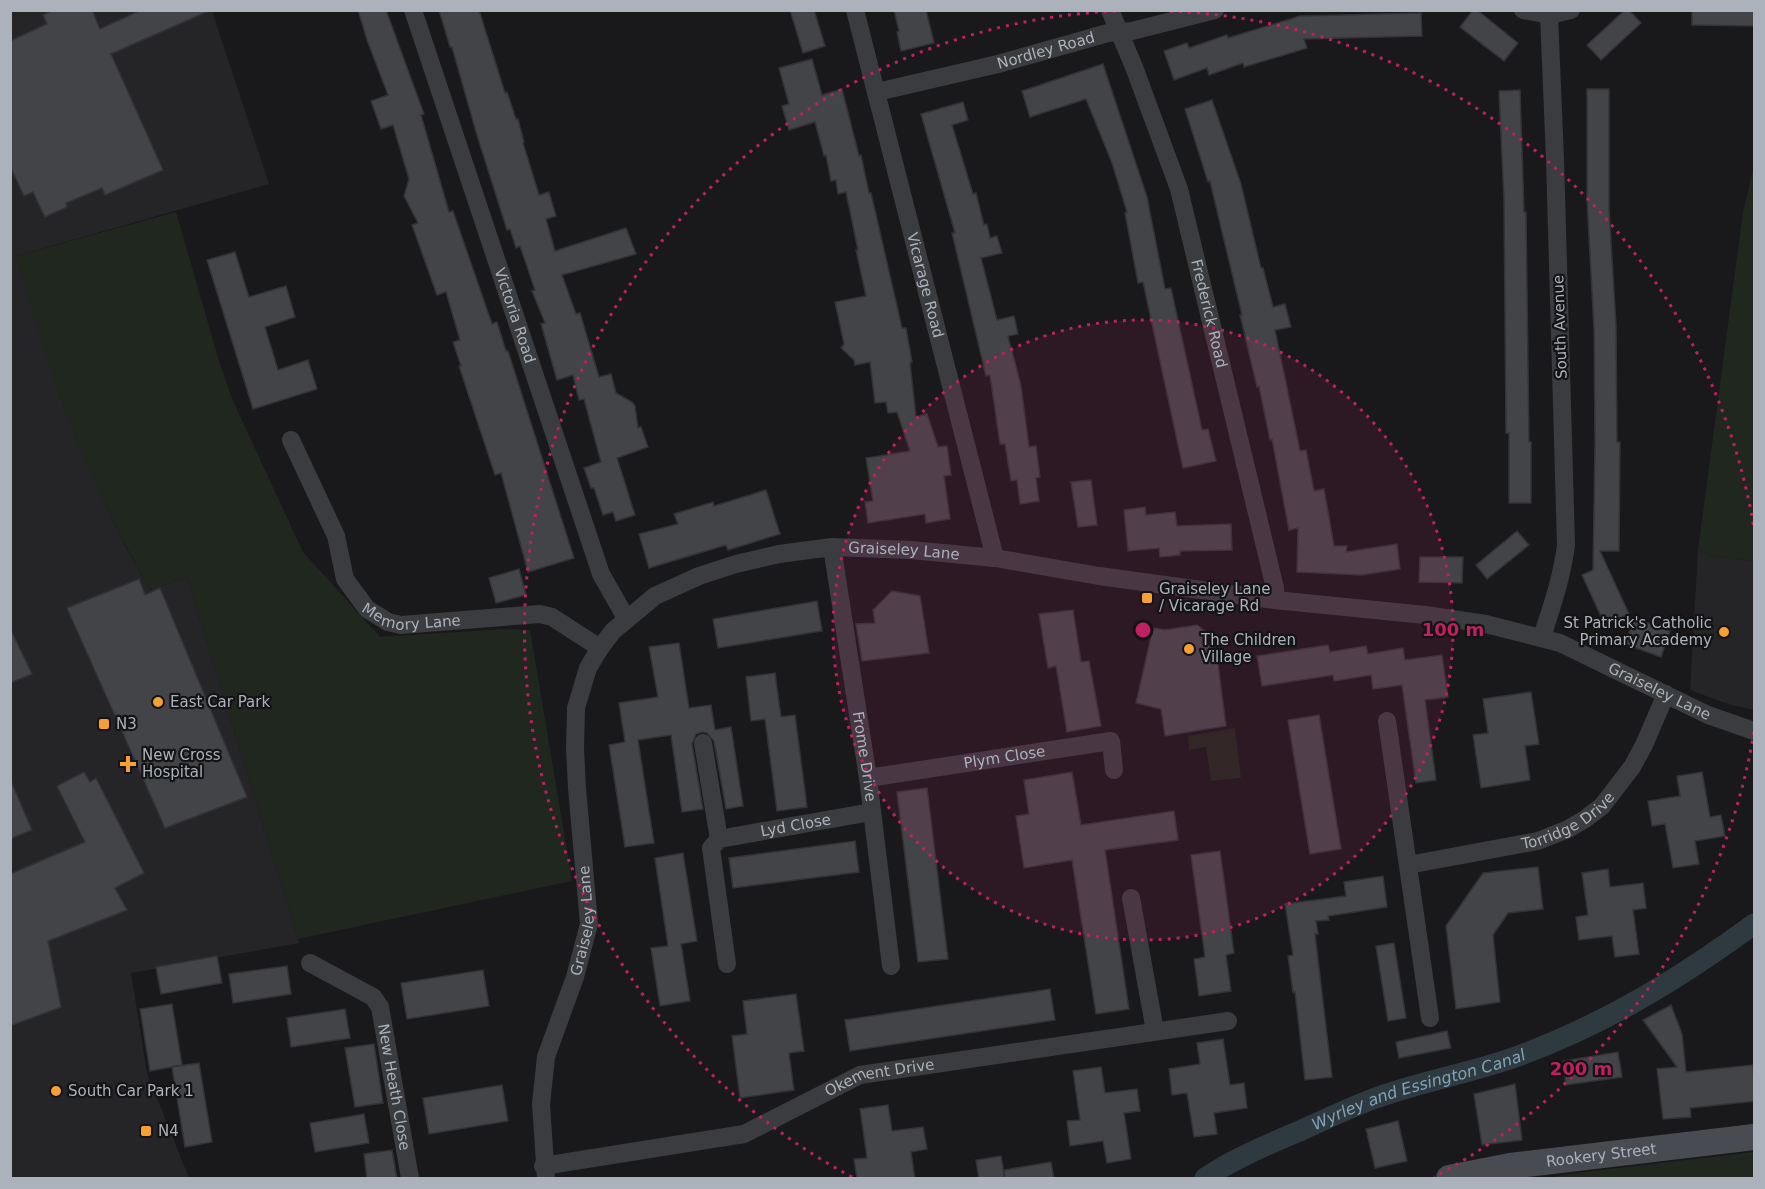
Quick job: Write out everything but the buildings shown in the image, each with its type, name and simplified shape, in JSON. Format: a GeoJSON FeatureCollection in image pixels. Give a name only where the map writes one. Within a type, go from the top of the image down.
{"type":"FeatureCollection","features":[{"type":"Feature","properties":{"kind":"street","name":"Victoria Road"},"geometry":{"type":"LineString","coordinates":[[413,10],[590,542],[602,574],[626,618]]}},
{"type":"Feature","properties":{"kind":"street","name":"Vicarage Road"},"geometry":{"type":"LineString","coordinates":[[855,10],[995,558]]}},
{"type":"Feature","properties":{"kind":"street","name":"Frederick Road"},"geometry":{"type":"LineString","coordinates":[[1110,10],[1179,189],[1275,588],[1275,600]]}},
{"type":"Feature","properties":{"kind":"street","name":"Nordley Road"},"geometry":{"type":"LineString","coordinates":[[877,92],[998,64],[1108,33],[1132,31],[1215,10]]}},
{"type":"Feature","properties":{"kind":"street"},"geometry":{"type":"LineString","coordinates":[[1523,10],[1549,15],[1571,10]]}},
{"type":"Feature","properties":{"kind":"street","name":"South Avenue"},"geometry":{"type":"LineString","coordinates":[[1542,637],[1558,590],[1566,545],[1556,159],[1549,15]]}},
{"type":"Feature","properties":{"kind":"street","name":"Memory Lane"},"geometry":{"type":"LineString","coordinates":[[291,440],[336,536],[345,579],[367,609],[388,622],[401,625],[540,614],[552,617],[600,648]]}},
{"type":"Feature","properties":{"kind":"street","name":"Graiseley Lane"},"geometry":{"type":"LineString","coordinates":[[544,1172],[541,1104],[546,1057],[576,977],[589,924],[575,748],[576,708],[588,668],[613,630],[655,596],[699,576],[779,554],[832,547],[911,550],[995,558],[1099,576],[1275,600],[1486,624],[1560,643],[1708,715],[1755,730]]}},
{"type":"Feature","properties":{"kind":"street","name":"Frome Drive"},"geometry":{"type":"LineString","coordinates":[[832,547],[868,778],[891,966]]}},
{"type":"Feature","properties":{"kind":"street","name":"Torridge Drive"},"geometry":{"type":"LineString","coordinates":[[1407,865],[1538,842],[1585,819],[1602,806],[1632,767],[1666,694]]}},
{"type":"Feature","properties":{"kind":"street"},"geometry":{"type":"LineString","coordinates":[[1387,721],[1430,1018]]}},
{"type":"Feature","properties":{"kind":"street","name":"Plym Close"},"geometry":{"type":"LineString","coordinates":[[868,778],[1111,741],[1114,770]]}},
{"type":"Feature","properties":{"kind":"street"},"geometry":{"type":"LineString","coordinates":[[704,743],[719,838],[711,848],[727,964]]}},
{"type":"Feature","properties":{"kind":"street","name":"Lyd Close"},"geometry":{"type":"LineString","coordinates":[[719,838],[872,812]]}},
{"type":"Feature","properties":{"kind":"street"},"geometry":{"type":"LineString","coordinates":[[1131,898],[1155,1031]]}},
{"type":"Feature","properties":{"kind":"street","name":"New Heath Close"},"geometry":{"type":"LineString","coordinates":[[310,963],[373,997],[380,1007],[410,1179]]}},
{"type":"Feature","properties":{"kind":"street","name":"Okement Drive"},"geometry":{"type":"LineString","coordinates":[[544,1172],[744,1134],[860,1075],[1228,1020]]}},
{"type":"Feature","properties":{"kind":"street","name":"Rookery Street"},"geometry":{"type":"LineString","coordinates":[[1449,1179],[1531,1163],[1755,1137]]}},
{"type":"Feature","properties":{"kind":"shaded area","name":"New Cross Hospital"},"geometry":{"type":"Polygon","coordinates":[[[10,11],[212,11],[269,184],[16,256],[64,408],[127,549],[150,590],[187,577],[299,943],[131,973],[147,1073],[189,1178],[11,1178],[10,11]]]}},
{"type":"Feature","properties":{"kind":"shaded area"},"geometry":{"type":"Polygon","coordinates":[[[1754,165],[1754,561],[1711,556],[1698,550],[1743,212],[1754,165]]]}},
{"type":"Feature","properties":{"kind":"shaded area"},"geometry":{"type":"Polygon","coordinates":[[[176,212],[219,361],[233,401],[303,552],[380,637],[505,629],[530,630],[572,881],[298,939],[187,577],[150,590],[126,546],[93,478],[64,409],[44,352],[16,256],[176,212]]]}},
{"type":"Feature","properties":{"kind":"shaded area","name":"St Patrick's Catholic Primary Academy"},"geometry":{"type":"Polygon","coordinates":[[[1698,550],[1711,556],[1754,561],[1754,710],[1728,704],[1690,690],[1698,550]]]}},
{"type":"Feature","properties":{"kind":"shaded area"},"geometry":{"type":"Polygon","coordinates":[[[1235,728],[1241,778],[1211,781],[1206,747],[1189,750],[1188,736],[1235,728]]]}},
{"type":"Feature","properties":{"kind":"shaded area"},"geometry":{"type":"Polygon","coordinates":[[[1754,1152],[1754,1178],[1546,1178],[1584,1172],[1754,1152]]]}},
{"type":"Feature","properties":{"kind":"waterway","name":"Wyrley and Essington Canal"},"geometry":{"type":"LineString","coordinates":[[1205,1178],[1252,1152],[1364,1102],[1521,1055],[1584,1028],[1643,997],[1699,963],[1754,924]]}},
{"type":"Feature","properties":{"kind":"place","name":"Graiseley Lane / Vicarage Rd"},"geometry":{"type":"Point","coordinates":[1147,598]}},
{"type":"Feature","properties":{"kind":"place","name":"St Patrick's Catholic Primary Academy"},"geometry":{"type":"Point","coordinates":[1724,632]}},
{"type":"Feature","properties":{"kind":"place","name":"The Children Village"},"geometry":{"type":"Point","coordinates":[1189,649]}},
{"type":"Feature","properties":{"kind":"place","name":"East Car Park"},"geometry":{"type":"Point","coordinates":[158,702]}},
{"type":"Feature","properties":{"kind":"place","name":"N3"},"geometry":{"type":"Point","coordinates":[104,724]}},
{"type":"Feature","properties":{"kind":"place","name":"New Cross Hospital"},"geometry":{"type":"Point","coordinates":[128,764]}},
{"type":"Feature","properties":{"kind":"place","name":"South Car Park 1"},"geometry":{"type":"Point","coordinates":[56,1091]}},
{"type":"Feature","properties":{"kind":"place","name":"N4"},"geometry":{"type":"Point","coordinates":[146,1131]}}]}
